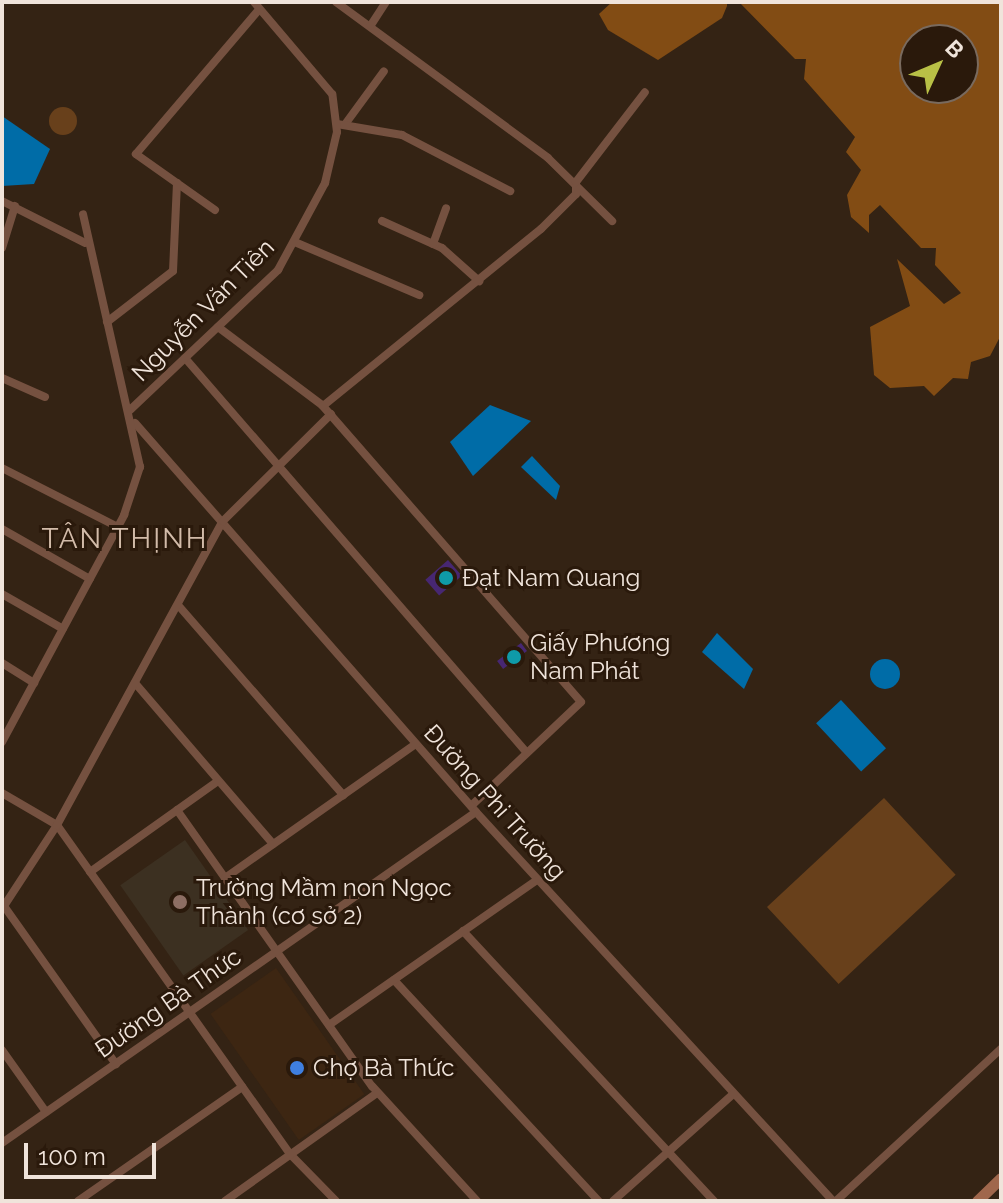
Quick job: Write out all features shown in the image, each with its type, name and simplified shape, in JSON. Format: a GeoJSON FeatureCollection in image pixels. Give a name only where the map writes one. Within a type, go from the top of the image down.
{"type":"FeatureCollection","features":[{"type":"Feature","properties":{"kind":"main road"},"geometry":{"type":"LineString","coordinates":[[977,1201],[1001,1178]]}},
{"type":"Feature","properties":{"kind":"street"},"geometry":{"type":"LineString","coordinates":[[336,2],[371,25],[576,182],[612,221]]}},
{"type":"Feature","properties":{"kind":"street"},"geometry":{"type":"LineString","coordinates":[[371,25],[386,2]]}},
{"type":"Feature","properties":{"kind":"street"},"geometry":{"type":"LineString","coordinates":[[215,210],[136,154],[255,7]]}},
{"type":"Feature","properties":{"kind":"street","name":"Nguyễn Văn Tiên"},"geometry":{"type":"LineString","coordinates":[[2,742],[118,527],[140,467],[135,423],[130,410],[218,327],[297,243],[325,183],[342,123],[321,75],[255,7]]}},
{"type":"Feature","properties":{"kind":"street"},"geometry":{"type":"LineString","coordinates":[[384,71],[342,123],[402,135],[510,191]]}},
{"type":"Feature","properties":{"kind":"street"},"geometry":{"type":"LineString","coordinates":[[323,406],[541,229],[576,194],[576,182],[645,92]]}},
{"type":"Feature","properties":{"kind":"street"},"geometry":{"type":"LineString","coordinates":[[107,322],[173,271],[177,183]]}},
{"type":"Feature","properties":{"kind":"street"},"geometry":{"type":"LineString","coordinates":[[2,201],[85,243]]}},
{"type":"Feature","properties":{"kind":"street"},"geometry":{"type":"LineString","coordinates":[[2,248],[15,206]]}},
{"type":"Feature","properties":{"kind":"street"},"geometry":{"type":"LineString","coordinates":[[433,244],[446,208]]}},
{"type":"Feature","properties":{"kind":"street"},"geometry":{"type":"LineString","coordinates":[[83,214],[85,243],[130,410]]}},
{"type":"Feature","properties":{"kind":"street"},"geometry":{"type":"LineString","coordinates":[[382,221],[433,244],[479,281]]}},
{"type":"Feature","properties":{"kind":"street"},"geometry":{"type":"LineString","coordinates":[[297,243],[419,295]]}},
{"type":"Feature","properties":{"kind":"street"},"geometry":{"type":"LineString","coordinates":[[116,1064],[3,907],[57,825],[223,521],[331,414],[218,327]]}},
{"type":"Feature","properties":{"kind":"street"},"geometry":{"type":"LineString","coordinates":[[185,358],[527,753]]}},
{"type":"Feature","properties":{"kind":"street"},"geometry":{"type":"LineString","coordinates":[[2,378],[45,397]]}},
{"type":"Feature","properties":{"kind":"street","name":"Đường Bà Thức"},"geometry":{"type":"LineString","coordinates":[[2,1143],[277,951],[473,809],[581,702],[331,414]]}},
{"type":"Feature","properties":{"kind":"street","name":"Đường Phi Trường"},"geometry":{"type":"LineString","coordinates":[[135,423],[473,809],[832,1201]]}},
{"type":"Feature","properties":{"kind":"street"},"geometry":{"type":"LineString","coordinates":[[2,468],[118,527]]}},
{"type":"Feature","properties":{"kind":"street"},"geometry":{"type":"LineString","coordinates":[[2,529],[90,579]]}},
{"type":"Feature","properties":{"kind":"street"},"geometry":{"type":"LineString","coordinates":[[2,594],[63,629]]}},
{"type":"Feature","properties":{"kind":"street"},"geometry":{"type":"LineString","coordinates":[[178,605],[343,795]]}},
{"type":"Feature","properties":{"kind":"street"},"geometry":{"type":"LineString","coordinates":[[2,663],[34,683]]}},
{"type":"Feature","properties":{"kind":"street"},"geometry":{"type":"LineString","coordinates":[[135,683],[273,844]]}},
{"type":"Feature","properties":{"kind":"street"},"geometry":{"type":"LineString","coordinates":[[225,878],[416,744]]}},
{"type":"Feature","properties":{"kind":"street"},"geometry":{"type":"LineString","coordinates":[[90,872],[218,781]]}},
{"type":"Feature","properties":{"kind":"street"},"geometry":{"type":"LineString","coordinates":[[2,793],[57,825],[291,1155],[336,1201]]}},
{"type":"Feature","properties":{"kind":"street"},"geometry":{"type":"LineString","coordinates":[[177,810],[377,1093],[477,1201]]}},
{"type":"Feature","properties":{"kind":"street"},"geometry":{"type":"LineString","coordinates":[[329,1025],[537,880]]}},
{"type":"Feature","properties":{"kind":"street"},"geometry":{"type":"LineString","coordinates":[[463,931],[714,1201]]}},
{"type":"Feature","properties":{"kind":"street"},"geometry":{"type":"LineString","coordinates":[[394,980],[599,1201]]}},
{"type":"Feature","properties":{"kind":"street"},"geometry":{"type":"LineString","coordinates":[[832,1201],[1001,1049]]}},
{"type":"Feature","properties":{"kind":"street"},"geometry":{"type":"LineString","coordinates":[[2,1050],[46,1112]]}},
{"type":"Feature","properties":{"kind":"street"},"geometry":{"type":"LineString","coordinates":[[78,1201],[242,1087]]}},
{"type":"Feature","properties":{"kind":"street"},"geometry":{"type":"LineString","coordinates":[[225,1201],[377,1093]]}},
{"type":"Feature","properties":{"kind":"street"},"geometry":{"type":"LineString","coordinates":[[613,1201],[733,1094]]}},
{"type":"Feature","properties":{"kind":"shaded area"},"geometry":{"type":"Polygon","coordinates":[[[612,2],[727,2],[727,6],[722,18],[658,60],[608,30],[599,14],[612,2]]]}},
{"type":"Feature","properties":{"kind":"shaded area"},"geometry":{"type":"Polygon","coordinates":[[[739,2],[1001,2],[1001,335],[990,356],[971,362],[968,379],[953,378],[934,396],[924,386],[890,388],[874,375],[870,327],[910,306],[897,259],[944,304],[961,293],[935,265],[936,248],[921,248],[880,205],[869,215],[869,233],[851,217],[847,195],[861,170],[846,152],[855,137],[804,79],[806,59],[795,59],[739,2]]]}},
{"type":"Feature","properties":{"kind":"shaded area"},"geometry":{"type":"Polygon","coordinates":[[[63,107],[73,111],[77,121],[73,131],[63,135],[53,131],[49,121],[53,111],[63,107]]]}},
{"type":"Feature","properties":{"kind":"shaded area"},"geometry":{"type":"Polygon","coordinates":[[[884,798],[956,875],[839,984],[767,907],[884,798]]]}},
{"type":"Feature","properties":{"kind":"shaded area","name":"Trường Mầm non Ngọc Thành (cơ sở 2)"},"geometry":{"type":"Polygon","coordinates":[[[185,840],[248,930],[183,975],[120,885],[185,840]]]}},
{"type":"Feature","properties":{"kind":"shaded area","name":"Chợ Bà Thức"},"geometry":{"type":"Polygon","coordinates":[[[276,968],[364,1094],[299,1140],[210,1014],[276,968]]]}},
{"type":"Feature","properties":{"kind":"water"},"geometry":{"type":"Polygon","coordinates":[[[2,116],[50,149],[34,184],[2,186],[2,116]]]}},
{"type":"Feature","properties":{"kind":"water"},"geometry":{"type":"Polygon","coordinates":[[[490,405],[531,421],[473,476],[450,442],[490,405]]]}},
{"type":"Feature","properties":{"kind":"water"},"geometry":{"type":"Polygon","coordinates":[[[532,456],[560,486],[556,500],[521,467],[532,456]]]}},
{"type":"Feature","properties":{"kind":"water"},"geometry":{"type":"Polygon","coordinates":[[[717,633],[753,669],[744,689],[702,652],[717,633]]]}},
{"type":"Feature","properties":{"kind":"water"},"geometry":{"type":"Polygon","coordinates":[[[885,659],[891,660],[899,668],[899,680],[891,688],[885,689],[879,688],[871,680],[870,674],[871,668],[879,660],[885,659]]]}},
{"type":"Feature","properties":{"kind":"water"},"geometry":{"type":"Polygon","coordinates":[[[841,700],[886,748],[861,771],[816,723],[841,700]]]}},
{"type":"Feature","properties":{"kind":"building","name":"Đạt Nam Quang"},"geometry":{"type":"Polygon","coordinates":[[[448,560],[462,576],[439,596],[425,580],[448,560]]]}},
{"type":"Feature","properties":{"kind":"building","name":"Giấy Phương Nam Phát"},"geometry":{"type":"Polygon","coordinates":[[[521,643],[527,651],[503,669],[497,661],[521,643]]]}},
{"type":"Feature","properties":{"kind":"place","name":"Đạt Nam Quang"},"geometry":{"type":"Point","coordinates":[446,578]}},
{"type":"Feature","properties":{"kind":"place","name":"Giấy Phương Nam Phát"},"geometry":{"type":"Point","coordinates":[514,657]}},
{"type":"Feature","properties":{"kind":"place","name":"Trường Mầm non Ngọc Thành (cơ sở 2)"},"geometry":{"type":"Point","coordinates":[180,902]}},
{"type":"Feature","properties":{"kind":"place","name":"Chợ Bà Thức"},"geometry":{"type":"Point","coordinates":[297,1068]}},
{"type":"Feature","properties":{"kind":"district","name":"TÂN THỊNH"},"geometry":{"type":"Point","coordinates":[125,539]}}]}
